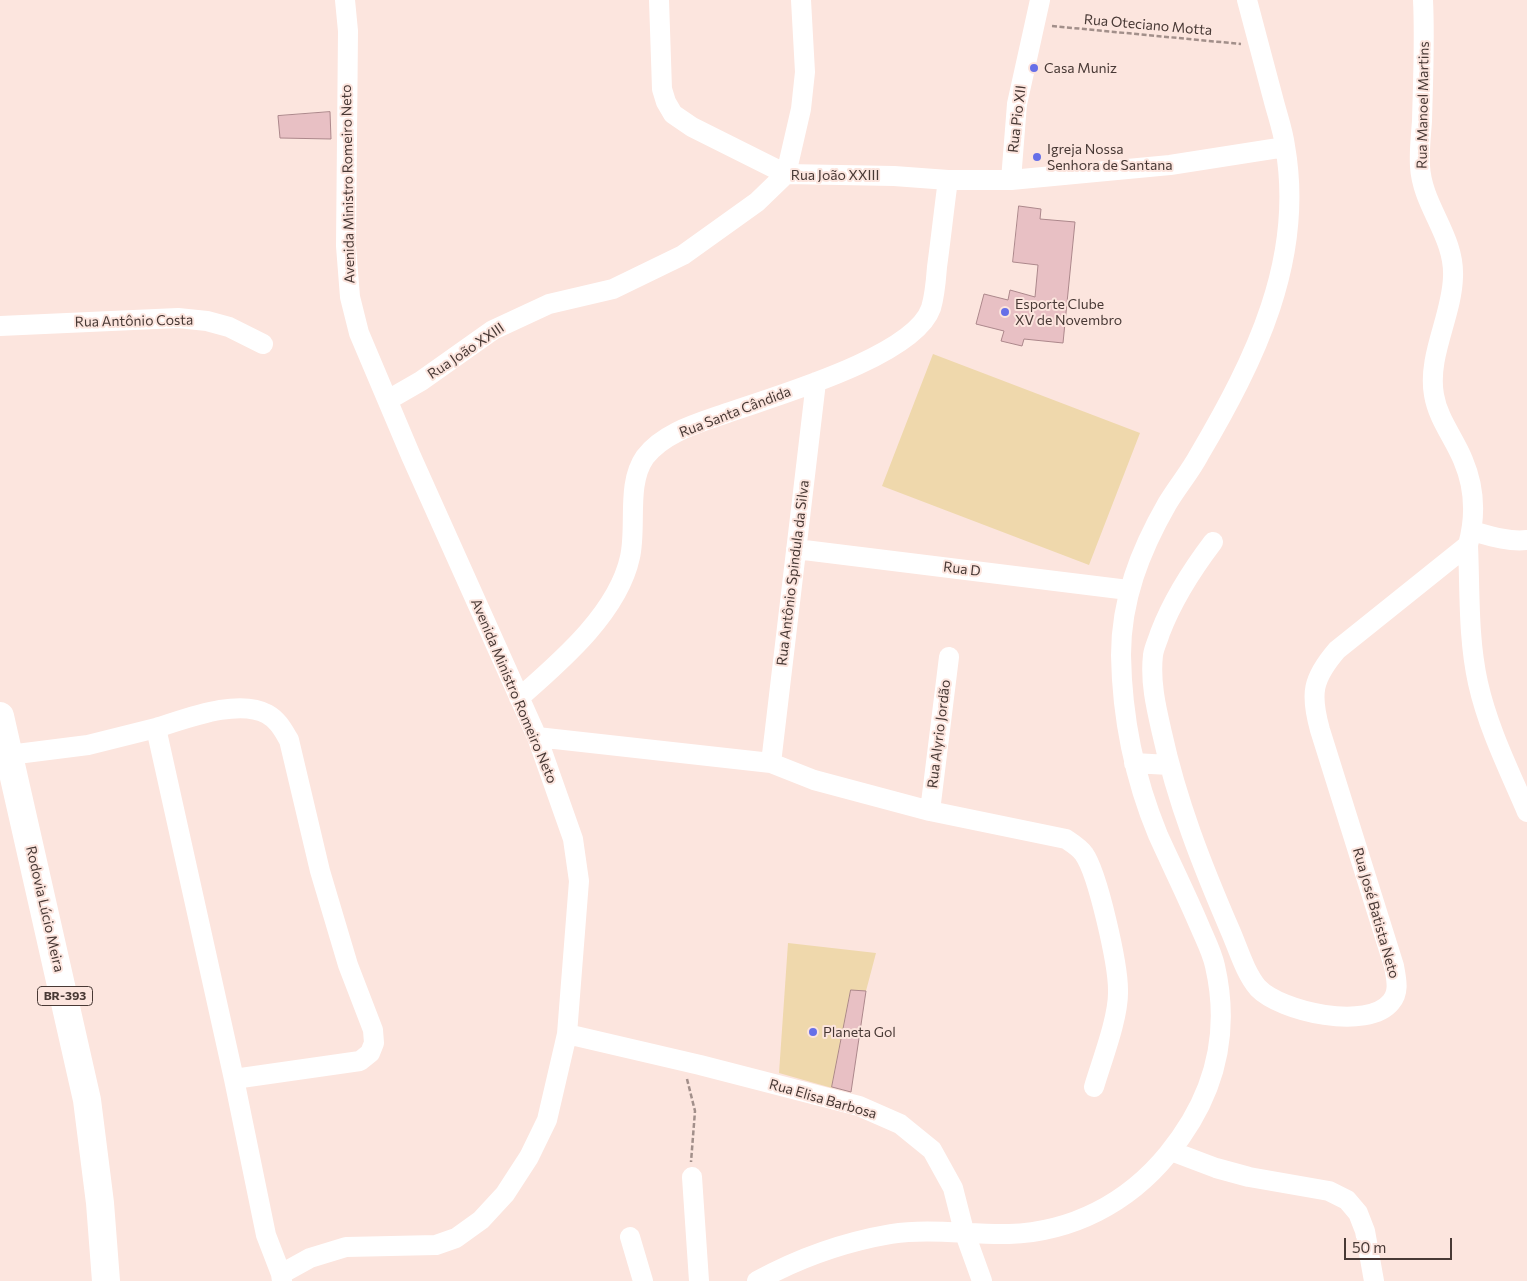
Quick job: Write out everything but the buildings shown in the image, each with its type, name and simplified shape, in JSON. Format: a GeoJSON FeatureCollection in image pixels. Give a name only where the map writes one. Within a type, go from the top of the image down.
{"type":"FeatureCollection","features":[{"type":"Feature","properties":{"kind":"highway","name":"Rodovia Lúcio Meira"},"geometry":{"type":"LineString","coordinates":[[0,716],[87,1100],[100,1203],[106,1281]]}},
{"type":"Feature","properties":{"kind":"street","name":"Avenida Ministro Romeiro Neto"},"geometry":{"type":"LineString","coordinates":[[281,1278],[310,1258],[346,1247],[436,1245],[456,1238],[481,1220],[505,1194],[529,1157],[547,1120],[567,1034],[579,881],[573,839],[537,737],[359,333],[350,297],[346,246],[348,31],[345,0]]}},
{"type":"Feature","properties":{"kind":"street"},"geometry":{"type":"LineString","coordinates":[[659,0],[662,90],[673,114],[692,127],[786,174],[801,109],[805,72],[801,0]]}},
{"type":"Feature","properties":{"kind":"street","name":"Rua Pio XII"},"geometry":{"type":"LineString","coordinates":[[1011,180],[1017,104],[1040,0]]}},
{"type":"Feature","properties":{"kind":"street"},"geometry":{"type":"LineString","coordinates":[[757,1281],[780,1275],[827,1249],[894,1233],[964,1231],[1007,1234],[1056,1229],[1092,1216],[1125,1196],[1152,1172],[1171,1151],[1208,1089],[1218,1061],[1222,1014],[1215,962],[1158,834],[1134,763],[1122,701],[1121,648],[1128,590],[1144,546],[1234,394],[1270,312],[1286,256],[1290,220],[1286,147],[1247,0]]}},
{"type":"Feature","properties":{"kind":"street","name":"Rua Manoel Martins"},"geometry":{"type":"LineString","coordinates":[[1423,0],[1425,32],[1420,167],[1424,190],[1452,253],[1453,277],[1449,307],[1432,373],[1434,396],[1443,422],[1463,460],[1474,499],[1470,538],[1472,647],[1478,684],[1489,722],[1527,812]]}},
{"type":"Feature","properties":{"kind":"street","name":"Rua João XXIII"},"geometry":{"type":"LineString","coordinates":[[388,400],[421,381],[493,330],[549,304],[612,289],[683,255],[757,202],[786,174],[894,176],[948,180],[1011,180],[1170,165],[1286,147]]}},
{"type":"Feature","properties":{"kind":"street","name":"Rua Santa Cândida"},"geometry":{"type":"LineString","coordinates":[[519,698],[549,672],[593,624],[619,586],[630,558],[636,481],[645,458],[661,441],[691,425],[816,382],[893,347],[922,325],[931,308],[935,289],[948,180]]}},
{"type":"Feature","properties":{"kind":"street","name":"Rua Antônio Costa"},"geometry":{"type":"LineString","coordinates":[[0,326],[178,318],[207,321],[229,327],[263,344]]}},
{"type":"Feature","properties":{"kind":"street","name":"Rua Antônio Spindula da Silva"},"geometry":{"type":"LineString","coordinates":[[771,764],[816,382]]}},
{"type":"Feature","properties":{"kind":"street"},"geometry":{"type":"LineString","coordinates":[[1470,538],[1527,540]]}},
{"type":"Feature","properties":{"kind":"street","name":"Rua José Batista Neto"},"geometry":{"type":"LineString","coordinates":[[1213,542],[1182,584],[1168,610],[1153,653],[1152,686],[1169,765],[1182,812],[1204,870],[1248,971],[1258,987],[1275,1001],[1328,1015],[1366,1016],[1381,1011],[1392,1001],[1397,987],[1394,966],[1320,730],[1314,708],[1315,686],[1322,668],[1337,650],[1470,538]]}},
{"type":"Feature","properties":{"kind":"street","name":"Rua D"},"geometry":{"type":"LineString","coordinates":[[796,549],[1128,590]]}},
{"type":"Feature","properties":{"kind":"street","name":"Rua Alyrio Jordão"},"geometry":{"type":"LineString","coordinates":[[930,811],[949,657]]}},
{"type":"Feature","properties":{"kind":"street"},"geometry":{"type":"LineString","coordinates":[[9,756],[88,745],[212,712],[251,707],[268,715],[280,725],[289,740],[294,756],[320,871],[348,965],[373,1030],[374,1043],[370,1054],[360,1061],[234,1079]]}},
{"type":"Feature","properties":{"kind":"street"},"geometry":{"type":"LineString","coordinates":[[156,728],[234,1079],[266,1235],[281,1278]]}},
{"type":"Feature","properties":{"kind":"street"},"geometry":{"type":"LineString","coordinates":[[537,737],[771,764],[814,780],[930,811],[1066,839],[1084,852],[1093,873],[1114,955],[1118,991],[1111,1030],[1094,1086]]}},
{"type":"Feature","properties":{"kind":"street"},"geometry":{"type":"LineString","coordinates":[[1134,763],[1169,765]]}},
{"type":"Feature","properties":{"kind":"street","name":"Rua Elisa Barbosa"},"geometry":{"type":"LineString","coordinates":[[567,1034],[859,1106],[900,1124],[932,1150],[954,1188],[964,1231],[982,1281]]}},
{"type":"Feature","properties":{"kind":"street"},"geometry":{"type":"LineString","coordinates":[[1171,1151],[1216,1168],[1249,1177],[1329,1191],[1347,1200],[1358,1213],[1365,1231],[1374,1281]]}},
{"type":"Feature","properties":{"kind":"street"},"geometry":{"type":"LineString","coordinates":[[692,1177],[694,1279]]}},
{"type":"Feature","properties":{"kind":"street"},"geometry":{"type":"LineString","coordinates":[[630,1237],[643,1281]]}},
{"type":"Feature","properties":{"kind":"path","name":"Rua Oteciano Motta"},"geometry":{"type":"LineString","coordinates":[[1036,25],[1259,46]]}},
{"type":"Feature","properties":{"kind":"path"},"geometry":{"type":"LineString","coordinates":[[682,1061],[695,1112],[690,1154],[692,1177]]}},
{"type":"Feature","properties":{"kind":"shaded area"},"geometry":{"type":"Polygon","coordinates":[[[933,354],[1140,433],[1089,565],[882,486],[933,354]]]}},
{"type":"Feature","properties":{"kind":"shaded area","name":"Planeta Gol"},"geometry":{"type":"Polygon","coordinates":[[[788,943],[876,953],[866,991],[851,991],[832,1088],[779,1073],[788,943]]]}},
{"type":"Feature","properties":{"kind":"place","name":"Casa Muniz"},"geometry":{"type":"Point","coordinates":[1034,68]}},
{"type":"Feature","properties":{"kind":"place","name":"Igreja Nossa Senhora de Santana"},"geometry":{"type":"Point","coordinates":[1037,157]}},
{"type":"Feature","properties":{"kind":"place","name":"Esporte Clube XV de Novembro"},"geometry":{"type":"Point","coordinates":[1005,312]}},
{"type":"Feature","properties":{"kind":"place","name":"Planeta Gol"},"geometry":{"type":"Point","coordinates":[813,1032]}}]}
